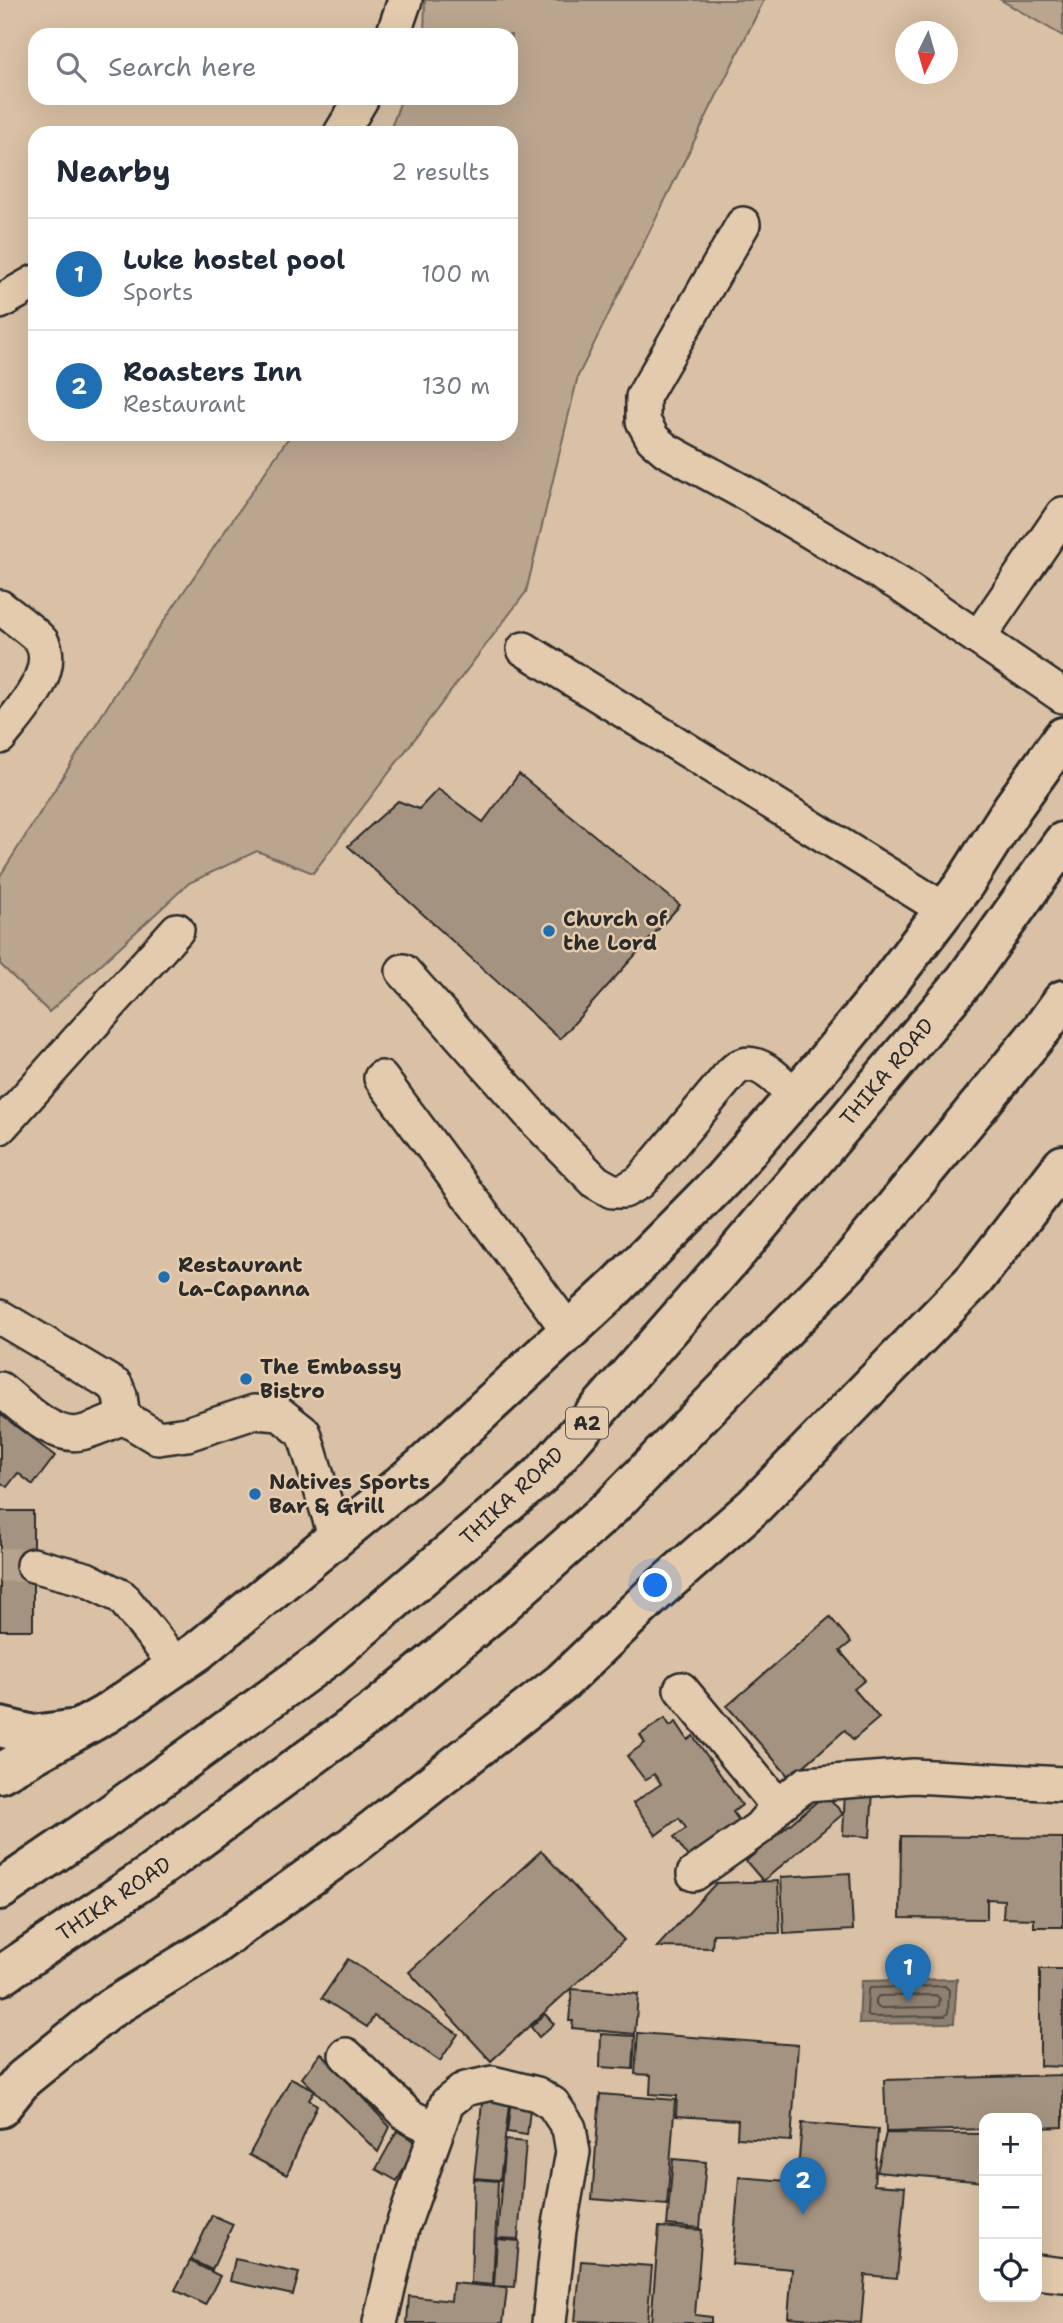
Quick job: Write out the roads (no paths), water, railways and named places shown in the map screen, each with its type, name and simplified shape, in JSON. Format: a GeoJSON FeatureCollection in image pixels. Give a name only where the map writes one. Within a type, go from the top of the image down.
{"type":"FeatureCollection","features":[{"type":"Feature","properties":{"kind":"main road"},"geometry":{"type":"LineString","coordinates":[[0,1773],[83,1728],[198,1651],[422,1468],[617,1287],[723,1178],[871,1006],[945,910],[1063,737]]}},
{"type":"Feature","properties":{"kind":"main road","name":"THIKA ROAD"},"geometry":{"type":"LineString","coordinates":[[0,1890],[100,1822],[329,1656],[542,1474],[736,1253],[965,980],[1063,842]]}},
{"type":"Feature","properties":{"kind":"main road","name":"THIKA ROAD"},"geometry":{"type":"LineString","coordinates":[[0,1976],[147,1877],[378,1708],[490,1615],[612,1506],[849,1263],[1063,1000]]}},
{"type":"Feature","properties":{"kind":"main road"},"geometry":{"type":"LineString","coordinates":[[0,2108],[23,2079],[108,2010],[211,1947],[351,1847],[562,1682],[754,1506],[966,1288],[1063,1166]]}},
{"type":"Feature","properties":{"kind":"main road"},"geometry":{"type":"LineString","coordinates":[[0,1727],[33,1735],[83,1728]]}},
{"type":"Feature","properties":{"kind":"street"},"geometry":{"type":"LineString","coordinates":[[395,28],[405,0]]}},
{"type":"Feature","properties":{"kind":"street"},"geometry":{"type":"LineString","coordinates":[[345,126],[358,105]]}},
{"type":"Feature","properties":{"kind":"street"},"geometry":{"type":"LineString","coordinates":[[743,223],[643,397],[643,421],[653,439],[666,450],[747,494],[899,584],[1063,696]]}},
{"type":"Feature","properties":{"kind":"street"},"geometry":{"type":"LineString","coordinates":[[0,302],[28,286]]}},
{"type":"Feature","properties":{"kind":"street"},"geometry":{"type":"LineString","coordinates":[[978,638],[1063,514]]}},
{"type":"Feature","properties":{"kind":"street"},"geometry":{"type":"LineString","coordinates":[[0,607],[41,640],[45,657],[44,671],[37,688],[0,737]]}},
{"type":"Feature","properties":{"kind":"street"},"geometry":{"type":"LineString","coordinates":[[524,649],[945,910]]}},
{"type":"Feature","properties":{"kind":"street"},"geometry":{"type":"LineString","coordinates":[[0,1127],[177,930]]}},
{"type":"Feature","properties":{"kind":"street"},"geometry":{"type":"LineString","coordinates":[[403,971],[538,1123],[596,1182],[612,1191],[624,1191],[640,1182],[739,1066],[749,1064],[763,1068],[795,1096]]}},
{"type":"Feature","properties":{"kind":"street"},"geometry":{"type":"LineString","coordinates":[[381,1078],[569,1331]]}},
{"type":"Feature","properties":{"kind":"street"},"geometry":{"type":"LineString","coordinates":[[0,1317],[116,1386],[122,1417]]}},
{"type":"Feature","properties":{"kind":"street"},"geometry":{"type":"LineString","coordinates":[[0,1390],[53,1430],[67,1434],[96,1429],[122,1417]]}},
{"type":"Feature","properties":{"kind":"street"},"geometry":{"type":"LineString","coordinates":[[122,1417],[158,1438],[187,1434],[254,1412],[280,1415],[304,1433],[336,1539]]}},
{"type":"Feature","properties":{"kind":"street"},"geometry":{"type":"LineString","coordinates":[[33,1565],[86,1579],[122,1597],[176,1665]]}},
{"type":"Feature","properties":{"kind":"street"},"geometry":{"type":"LineString","coordinates":[[681,1689],[778,1806]]}},
{"type":"Feature","properties":{"kind":"street"},"geometry":{"type":"LineString","coordinates":[[694,1874],[759,1828],[778,1806],[806,1784],[913,1776],[1063,1784]]}},
{"type":"Feature","properties":{"kind":"street"},"geometry":{"type":"LineString","coordinates":[[346,2055],[409,2116],[437,2130]]}},
{"type":"Feature","properties":{"kind":"street"},"geometry":{"type":"LineString","coordinates":[[380,2323],[402,2228],[447,2104],[465,2089],[492,2083],[537,2094],[553,2104],[569,2129],[573,2152],[559,2230],[549,2323]]}},
{"type":"Feature","properties":{"kind":"street"},"geometry":{"type":"LineString","coordinates":[[1042,2273],[1063,2275]]}},
{"type":"Feature","properties":{"kind":"water"},"geometry":{"type":"Polygon","coordinates":[[[957,1979],[954,2023],[859,2024],[861,1981],[957,1979]]]}},
{"type":"Feature","properties":{"kind":"tunnel"},"geometry":{"type":"LineString","coordinates":[[0,1565],[33,1565]]}},
{"type":"Feature","properties":{"kind":"place","name":"Church of the Lord"},"geometry":{"type":"Point","coordinates":[549,931]}},
{"type":"Feature","properties":{"kind":"place","name":"Restaurant La-Capanna"},"geometry":{"type":"Point","coordinates":[164,1277]}},
{"type":"Feature","properties":{"kind":"place","name":"The Embassy Bistro"},"geometry":{"type":"Point","coordinates":[246,1379]}},
{"type":"Feature","properties":{"kind":"place","name":"Natives Sports Bar & Grill"},"geometry":{"type":"Point","coordinates":[255,1494]}},
{"type":"Feature","properties":{"kind":"place","name":"Luke hostel pool"},"geometry":{"type":"Point","coordinates":[908,2002]}},
{"type":"Feature","properties":{"kind":"place","name":"Roasters Inn"},"geometry":{"type":"Point","coordinates":[803,2215]}}]}
